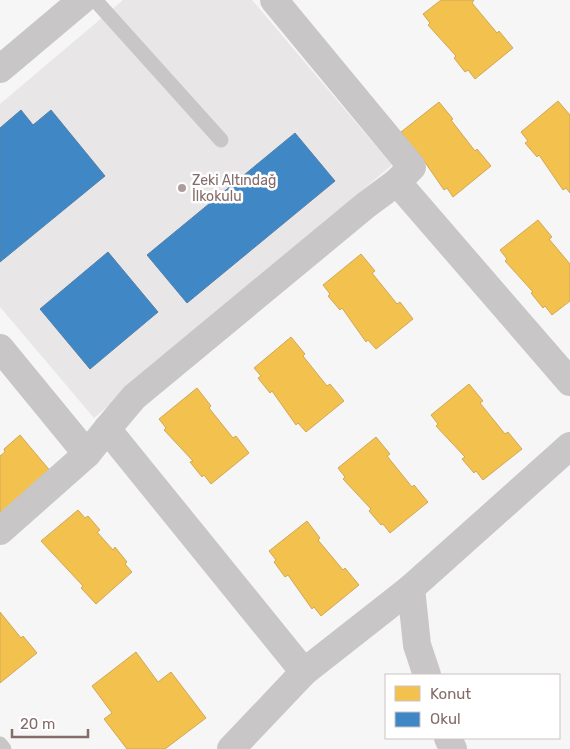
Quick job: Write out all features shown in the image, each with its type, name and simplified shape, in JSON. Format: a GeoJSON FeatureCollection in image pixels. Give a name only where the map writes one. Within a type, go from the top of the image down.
{"type":"FeatureCollection","features":[{"type":"Feature","properties":{"kind":"street"},"geometry":{"type":"LineString","coordinates":[[0,69],[82,0]]}},
{"type":"Feature","properties":{"kind":"street"},"geometry":{"type":"LineString","coordinates":[[0,532],[87,454],[134,397],[366,205],[397,182],[412,167],[274,0]]}},
{"type":"Feature","properties":{"kind":"street"},"geometry":{"type":"LineString","coordinates":[[397,182],[570,382]]}},
{"type":"Feature","properties":{"kind":"street"},"geometry":{"type":"LineString","coordinates":[[0,348],[87,454]]}},
{"type":"Feature","properties":{"kind":"street"},"geometry":{"type":"LineString","coordinates":[[107,429],[304,672]]}},
{"type":"Feature","properties":{"kind":"street"},"geometry":{"type":"LineString","coordinates":[[231,749],[304,672],[411,588],[570,446]]}},
{"type":"Feature","properties":{"kind":"street"},"geometry":{"type":"LineString","coordinates":[[411,588],[417,645],[427,674]]}},
{"type":"Feature","properties":{"kind":"lane"},"geometry":{"type":"LineString","coordinates":[[95,0],[221,140]]}},
{"type":"Feature","properties":{"kind":"lane"},"geometry":{"type":"LineString","coordinates":[[0,744],[4,749]]}},
{"type":"Feature","properties":{"kind":"shaded area","name":"Zeki Altındağ İlkokulu"},"geometry":{"type":"Polygon","coordinates":[[[123,0],[252,0],[392,165],[94,418],[0,307],[0,104],[123,0]]]}},
{"type":"Feature","properties":{"kind":"building: Konut"},"geometry":{"type":"Polygon","coordinates":[[[441,0],[474,0],[472,3],[497,33],[499,31],[513,48],[475,79],[468,70],[465,72],[454,58],[456,56],[428,25],[430,23],[423,14],[441,0]]]}},
{"type":"Feature","properties":{"kind":"building: Konut"},"geometry":{"type":"Polygon","coordinates":[[[558,101],[570,115],[570,193],[566,188],[563,190],[539,155],[537,157],[525,143],[528,141],[521,132],[558,101]]]}},
{"type":"Feature","properties":{"kind":"building: Konut"},"geometry":{"type":"Polygon","coordinates":[[[439,102],[475,151],[477,149],[491,166],[453,197],[447,188],[444,190],[420,155],[406,143],[408,141],[401,132],[439,102]]]}},
{"type":"Feature","properties":{"kind":"building: Konut"},"geometry":{"type":"Polygon","coordinates":[[[538,220],[552,237],[549,239],[570,264],[570,301],[552,315],[545,306],[543,308],[531,293],[533,292],[505,261],[507,259],[500,250],[538,220]]]}},
{"type":"Feature","properties":{"kind":"building: Konut"},"geometry":{"type":"Polygon","coordinates":[[[361,254],[375,271],[372,273],[397,304],[400,302],[413,319],[376,349],[368,340],[366,342],[342,308],[340,310],[328,296],[330,294],[323,285],[361,254]]]}},
{"type":"Feature","properties":{"kind":"building: Konut"},"geometry":{"type":"Polygon","coordinates":[[[291,337],[305,354],[303,356],[327,386],[330,384],[344,401],[306,432],[298,423],[296,425],[272,391],[270,393],[258,378],[261,376],[254,368],[291,337]]]}},
{"type":"Feature","properties":{"kind":"building: Konut"},"geometry":{"type":"Polygon","coordinates":[[[469,384],[483,401],[480,403],[505,434],[508,432],[522,449],[483,480],[462,459],[465,457],[436,426],[438,424],[431,415],[469,384]]]}},
{"type":"Feature","properties":{"kind":"building: Konut"},"geometry":{"type":"Polygon","coordinates":[[[197,388],[211,406],[209,408],[233,438],[236,436],[249,453],[211,484],[204,475],[202,477],[190,462],[193,461],[164,430],[166,428],[159,419],[197,388]]]}},
{"type":"Feature","properties":{"kind":"building: Konut"},"geometry":{"type":"Polygon","coordinates":[[[20,435],[52,473],[0,520],[0,456],[5,452],[4,449],[20,435]]]}},
{"type":"Feature","properties":{"kind":"building: Konut"},"geometry":{"type":"Polygon","coordinates":[[[376,437],[390,454],[387,456],[412,487],[414,485],[428,502],[390,533],[383,524],[381,525],[369,511],[371,509],[343,479],[345,477],[338,468],[376,437]]]}},
{"type":"Feature","properties":{"kind":"building: Konut"},"geometry":{"type":"Polygon","coordinates":[[[78,510],[85,518],[88,516],[100,530],[97,532],[113,550],[115,547],[132,572],[96,604],[81,588],[83,586],[41,541],[78,510]]]}},
{"type":"Feature","properties":{"kind":"building: Konut"},"geometry":{"type":"Polygon","coordinates":[[[307,521],[320,538],[318,540],[343,570],[345,568],[359,585],[321,616],[314,607],[312,609],[288,575],[285,577],[274,562],[276,560],[269,551],[307,521]]]}},
{"type":"Feature","properties":{"kind":"building: Konut"},"geometry":{"type":"Polygon","coordinates":[[[0,612],[21,638],[23,636],[37,653],[0,683],[0,612]]]}},
{"type":"Feature","properties":{"kind":"building: Konut"},"geometry":{"type":"Polygon","coordinates":[[[136,652],[158,682],[171,672],[206,718],[165,749],[127,749],[104,719],[112,713],[92,686],[136,652]]]}},
{"type":"Feature","properties":{"kind":"building: Okul"},"geometry":{"type":"Polygon","coordinates":[[[21,110],[33,125],[51,110],[105,176],[0,262],[0,128],[21,110]]]}},
{"type":"Feature","properties":{"kind":"building: Okul"},"geometry":{"type":"Polygon","coordinates":[[[295,133],[335,181],[187,303],[147,255],[295,133]]]}},
{"type":"Feature","properties":{"kind":"building: Okul"},"geometry":{"type":"Polygon","coordinates":[[[108,252],[158,312],[90,369],[40,309],[108,252]]]}},
{"type":"Feature","properties":{"kind":"place","name":"Zeki Altındağ İlkokulu"},"geometry":{"type":"Point","coordinates":[182,188]}}]}
